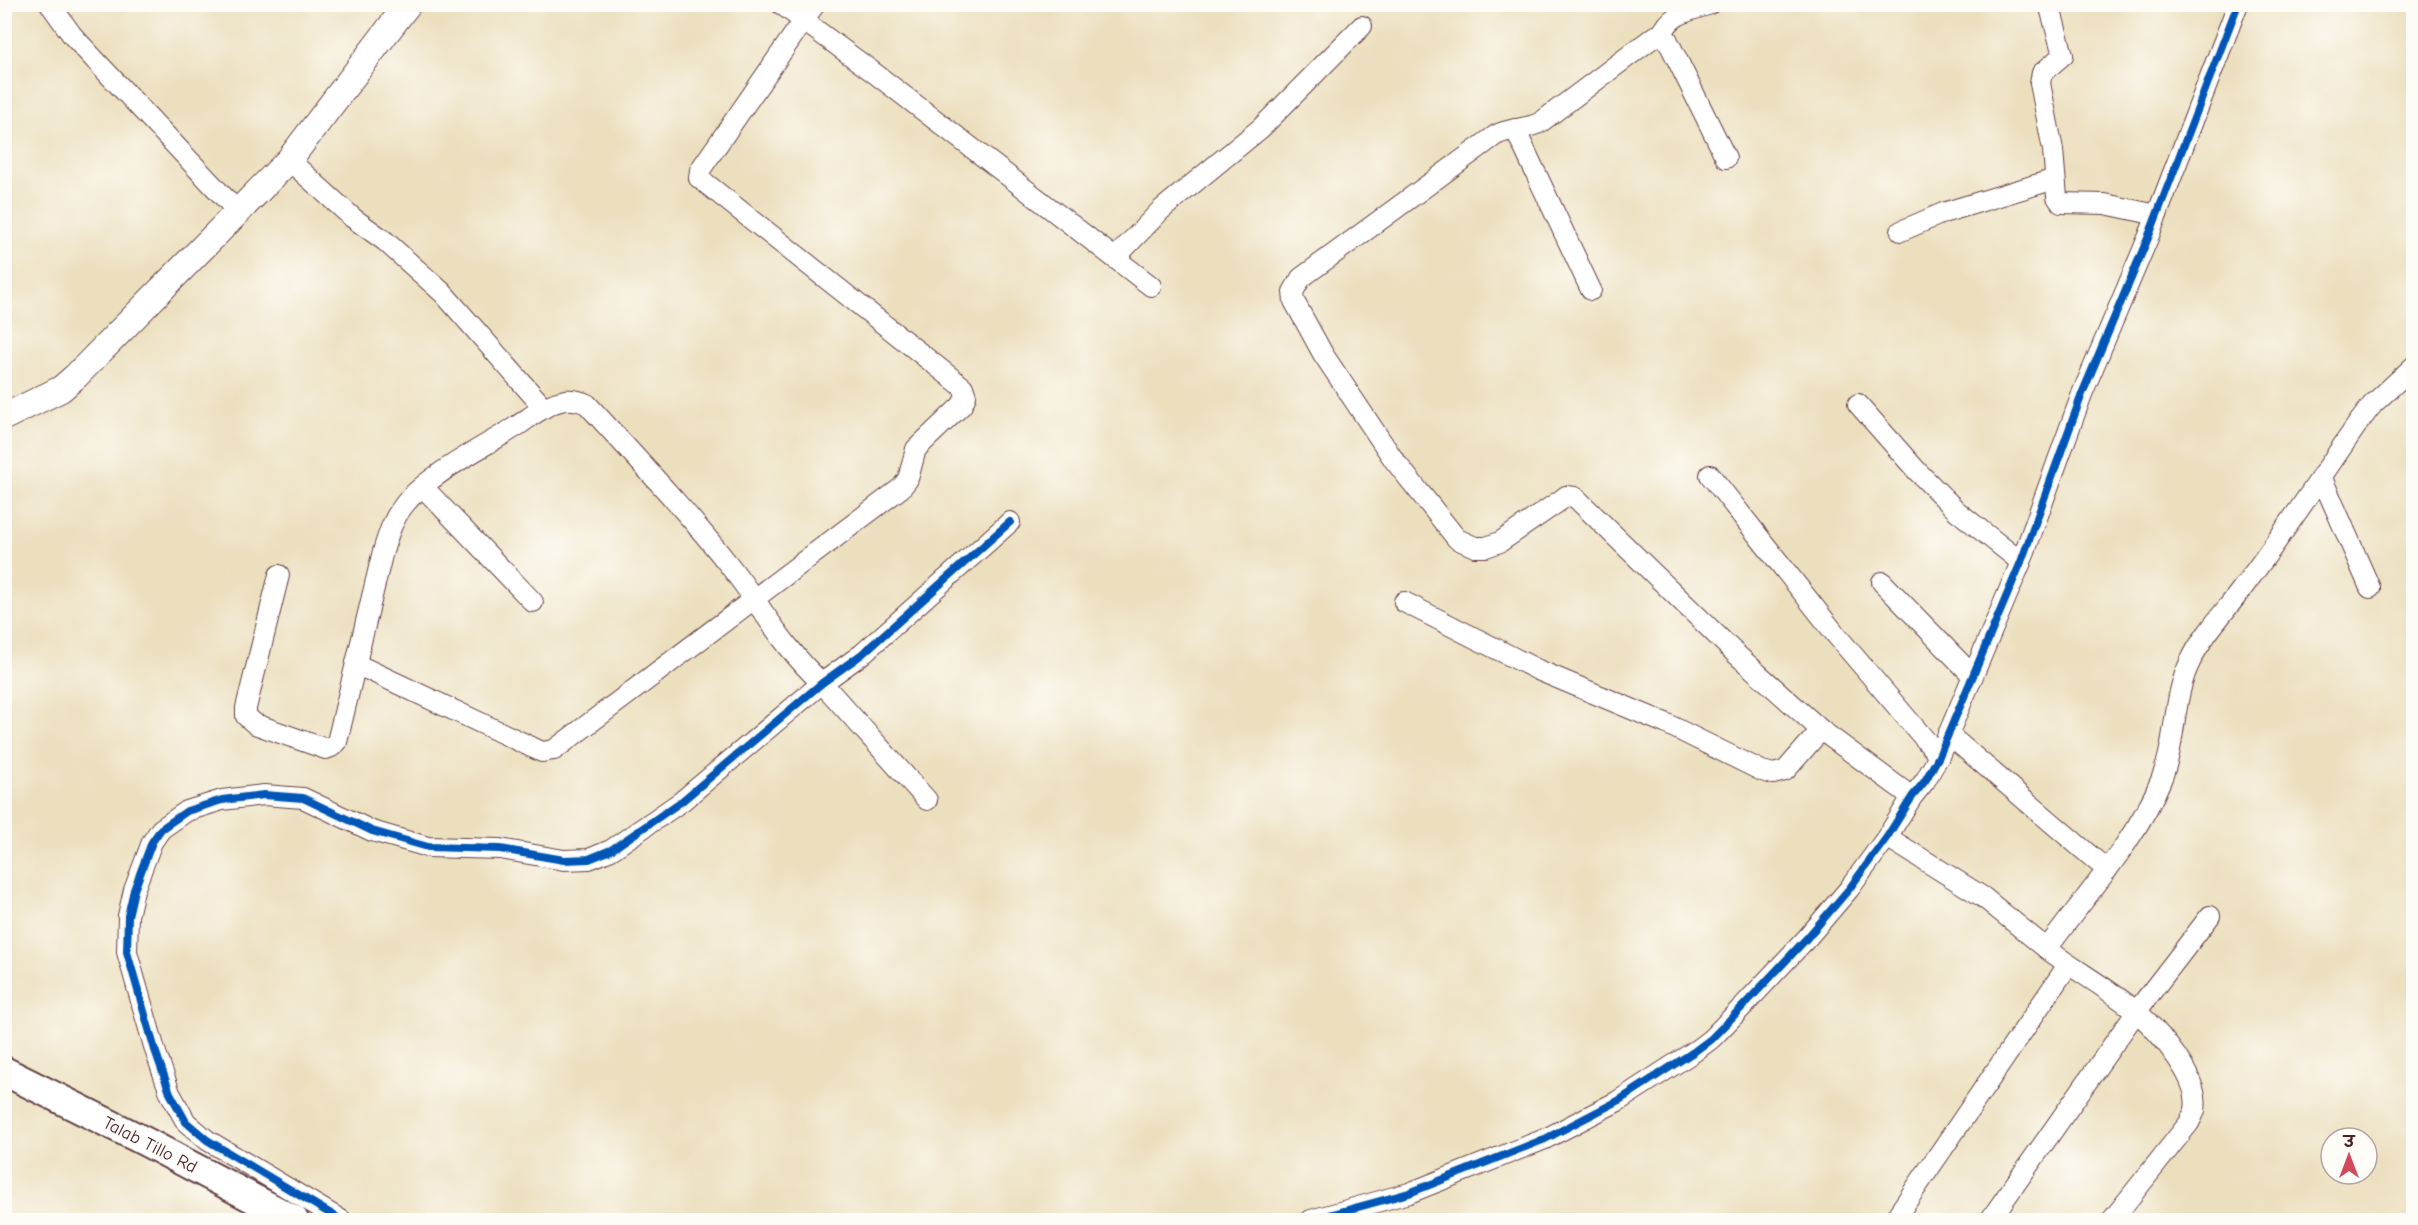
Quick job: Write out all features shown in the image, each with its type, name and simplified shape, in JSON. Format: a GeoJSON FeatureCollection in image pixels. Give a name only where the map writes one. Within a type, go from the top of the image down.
{"type":"FeatureCollection","features":[{"type":"Feature","properties":{"kind":"main road","name":"Talab Tillo Rd"},"geometry":{"type":"LineString","coordinates":[[4,1071],[144,1141],[294,1221]]}},
{"type":"Feature","properties":{"kind":"street"},"geometry":{"type":"LineString","coordinates":[[50,4],[72,35],[238,212]]}},
{"type":"Feature","properties":{"kind":"street"},"geometry":{"type":"LineString","coordinates":[[4,417],[61,389],[76,376],[289,160],[408,4]]}},
{"type":"Feature","properties":{"kind":"street"},"geometry":{"type":"LineString","coordinates":[[781,4],[1151,286]]}},
{"type":"Feature","properties":{"kind":"street"},"geometry":{"type":"LineString","coordinates":[[356,664],[542,752],[554,750],[905,484],[916,449],[962,405],[966,396],[963,387],[699,178],[700,171],[815,4]]}},
{"type":"Feature","properties":{"kind":"street"},"geometry":{"type":"LineString","coordinates":[[1661,36],[1669,21],[1676,16],[1710,4]]}},
{"type":"Feature","properties":{"kind":"street"},"geometry":{"type":"LineString","coordinates":[[2049,4],[2064,52],[2062,58],[2042,73],[2040,83],[2052,139],[2057,197],[2061,202],[2105,204],[2157,215]]}},
{"type":"Feature","properties":{"kind":"street"},"geometry":{"type":"LineString","coordinates":[[1311,1221],[1409,1193],[1545,1139],[1618,1101],[1656,1078],[1711,1039],[1814,930],[1849,889],[1925,781],[1939,756],[2021,562],[2082,394],[2157,215],[2238,4]]}},
{"type":"Feature","properties":{"kind":"street"},"geometry":{"type":"LineString","coordinates":[[1114,258],[1161,210],[1261,128],[1362,26]]}},
{"type":"Feature","properties":{"kind":"street"},"geometry":{"type":"LineString","coordinates":[[1726,158],[1667,39],[1654,36],[1541,122],[1531,127],[1496,135],[1301,278],[1293,292],[1294,300],[1323,354],[1394,460],[1457,539],[1474,547],[1486,547],[1500,542],[1566,496],[1575,497],[1736,654],[1821,730],[1912,797]]}},
{"type":"Feature","properties":{"kind":"street"},"geometry":{"type":"LineString","coordinates":[[1515,129],[1591,290]]}},
{"type":"Feature","properties":{"kind":"street"},"geometry":{"type":"LineString","coordinates":[[289,160],[353,218],[385,241],[442,293],[544,408]]}},
{"type":"Feature","properties":{"kind":"street"},"geometry":{"type":"LineString","coordinates":[[1901,231],[1929,218],[2055,179]]}},
{"type":"Feature","properties":{"kind":"street"},"geometry":{"type":"LineString","coordinates":[[2047,949],[2107,870],[2140,819],[2162,779],[2172,743],[2182,684],[2190,662],[2203,638],[2244,586],[2373,404],[2414,366]]}},
{"type":"Feature","properties":{"kind":"street"},"geometry":{"type":"LineString","coordinates":[[279,575],[246,708],[246,716],[255,724],[320,748],[332,747],[337,742],[390,530],[405,504],[423,487],[544,408],[565,400],[587,404],[690,518],[805,668],[822,683],[927,800]]}},
{"type":"Feature","properties":{"kind":"street"},"geometry":{"type":"LineString","coordinates":[[1858,404],[1957,512],[2021,562]]}},
{"type":"Feature","properties":{"kind":"street"},"geometry":{"type":"LineString","coordinates":[[1710,475],[1838,636],[1939,756]]}},
{"type":"Feature","properties":{"kind":"street"},"geometry":{"type":"LineString","coordinates":[[2321,476],[2370,588]]}},
{"type":"Feature","properties":{"kind":"street"},"geometry":{"type":"LineString","coordinates":[[423,487],[533,602]]}},
{"type":"Feature","properties":{"kind":"street"},"geometry":{"type":"LineString","coordinates":[[342,1221],[207,1140],[186,1122],[176,1108],[155,1050],[127,952],[126,938],[134,890],[152,842],[161,829],[187,811],[222,800],[264,795],[289,796],[303,798],[372,831],[428,848],[500,849],[549,859],[589,859],[611,850],[682,801],[822,683],[862,654],[1010,522]]}},
{"type":"Feature","properties":{"kind":"street"},"geometry":{"type":"LineString","coordinates":[[1882,582],[1972,675]]}},
{"type":"Feature","properties":{"kind":"street"},"geometry":{"type":"LineString","coordinates":[[1404,602],[1538,670],[1665,723],[1762,771],[1773,774],[1785,771],[1821,730]]}},
{"type":"Feature","properties":{"kind":"street"},"geometry":{"type":"LineString","coordinates":[[1948,734],[2107,870]]}},
{"type":"Feature","properties":{"kind":"street"},"geometry":{"type":"LineString","coordinates":[[1887,837],[1965,884],[2068,965],[2136,1012],[2157,1034],[2182,1067],[2195,1098],[2195,1112],[2189,1123],[2112,1221]]}},
{"type":"Feature","properties":{"kind":"street"},"geometry":{"type":"LineString","coordinates":[[1990,1221],[2136,1012],[2210,916]]}},
{"type":"Feature","properties":{"kind":"street"},"geometry":{"type":"LineString","coordinates":[[1894,1221],[2068,965]]}},
{"type":"Feature","properties":{"kind":"cycle path"},"geometry":{"type":"LineString","coordinates":[[1311,1220],[1409,1193],[1545,1139],[1618,1101],[1711,1039],[1807,938],[1849,889],[1925,781],[1939,756],[2021,562],[2082,394],[2148,238],[2238,4]]}},
{"type":"Feature","properties":{"kind":"cycle path"},"geometry":{"type":"LineString","coordinates":[[341,1220],[207,1140],[186,1122],[170,1093],[155,1050],[127,952],[128,916],[134,890],[152,842],[161,829],[187,811],[222,800],[264,795],[303,798],[372,831],[428,847],[500,849],[564,860],[589,859],[611,850],[682,801],[822,683],[862,654],[1010,522]]}}]}
